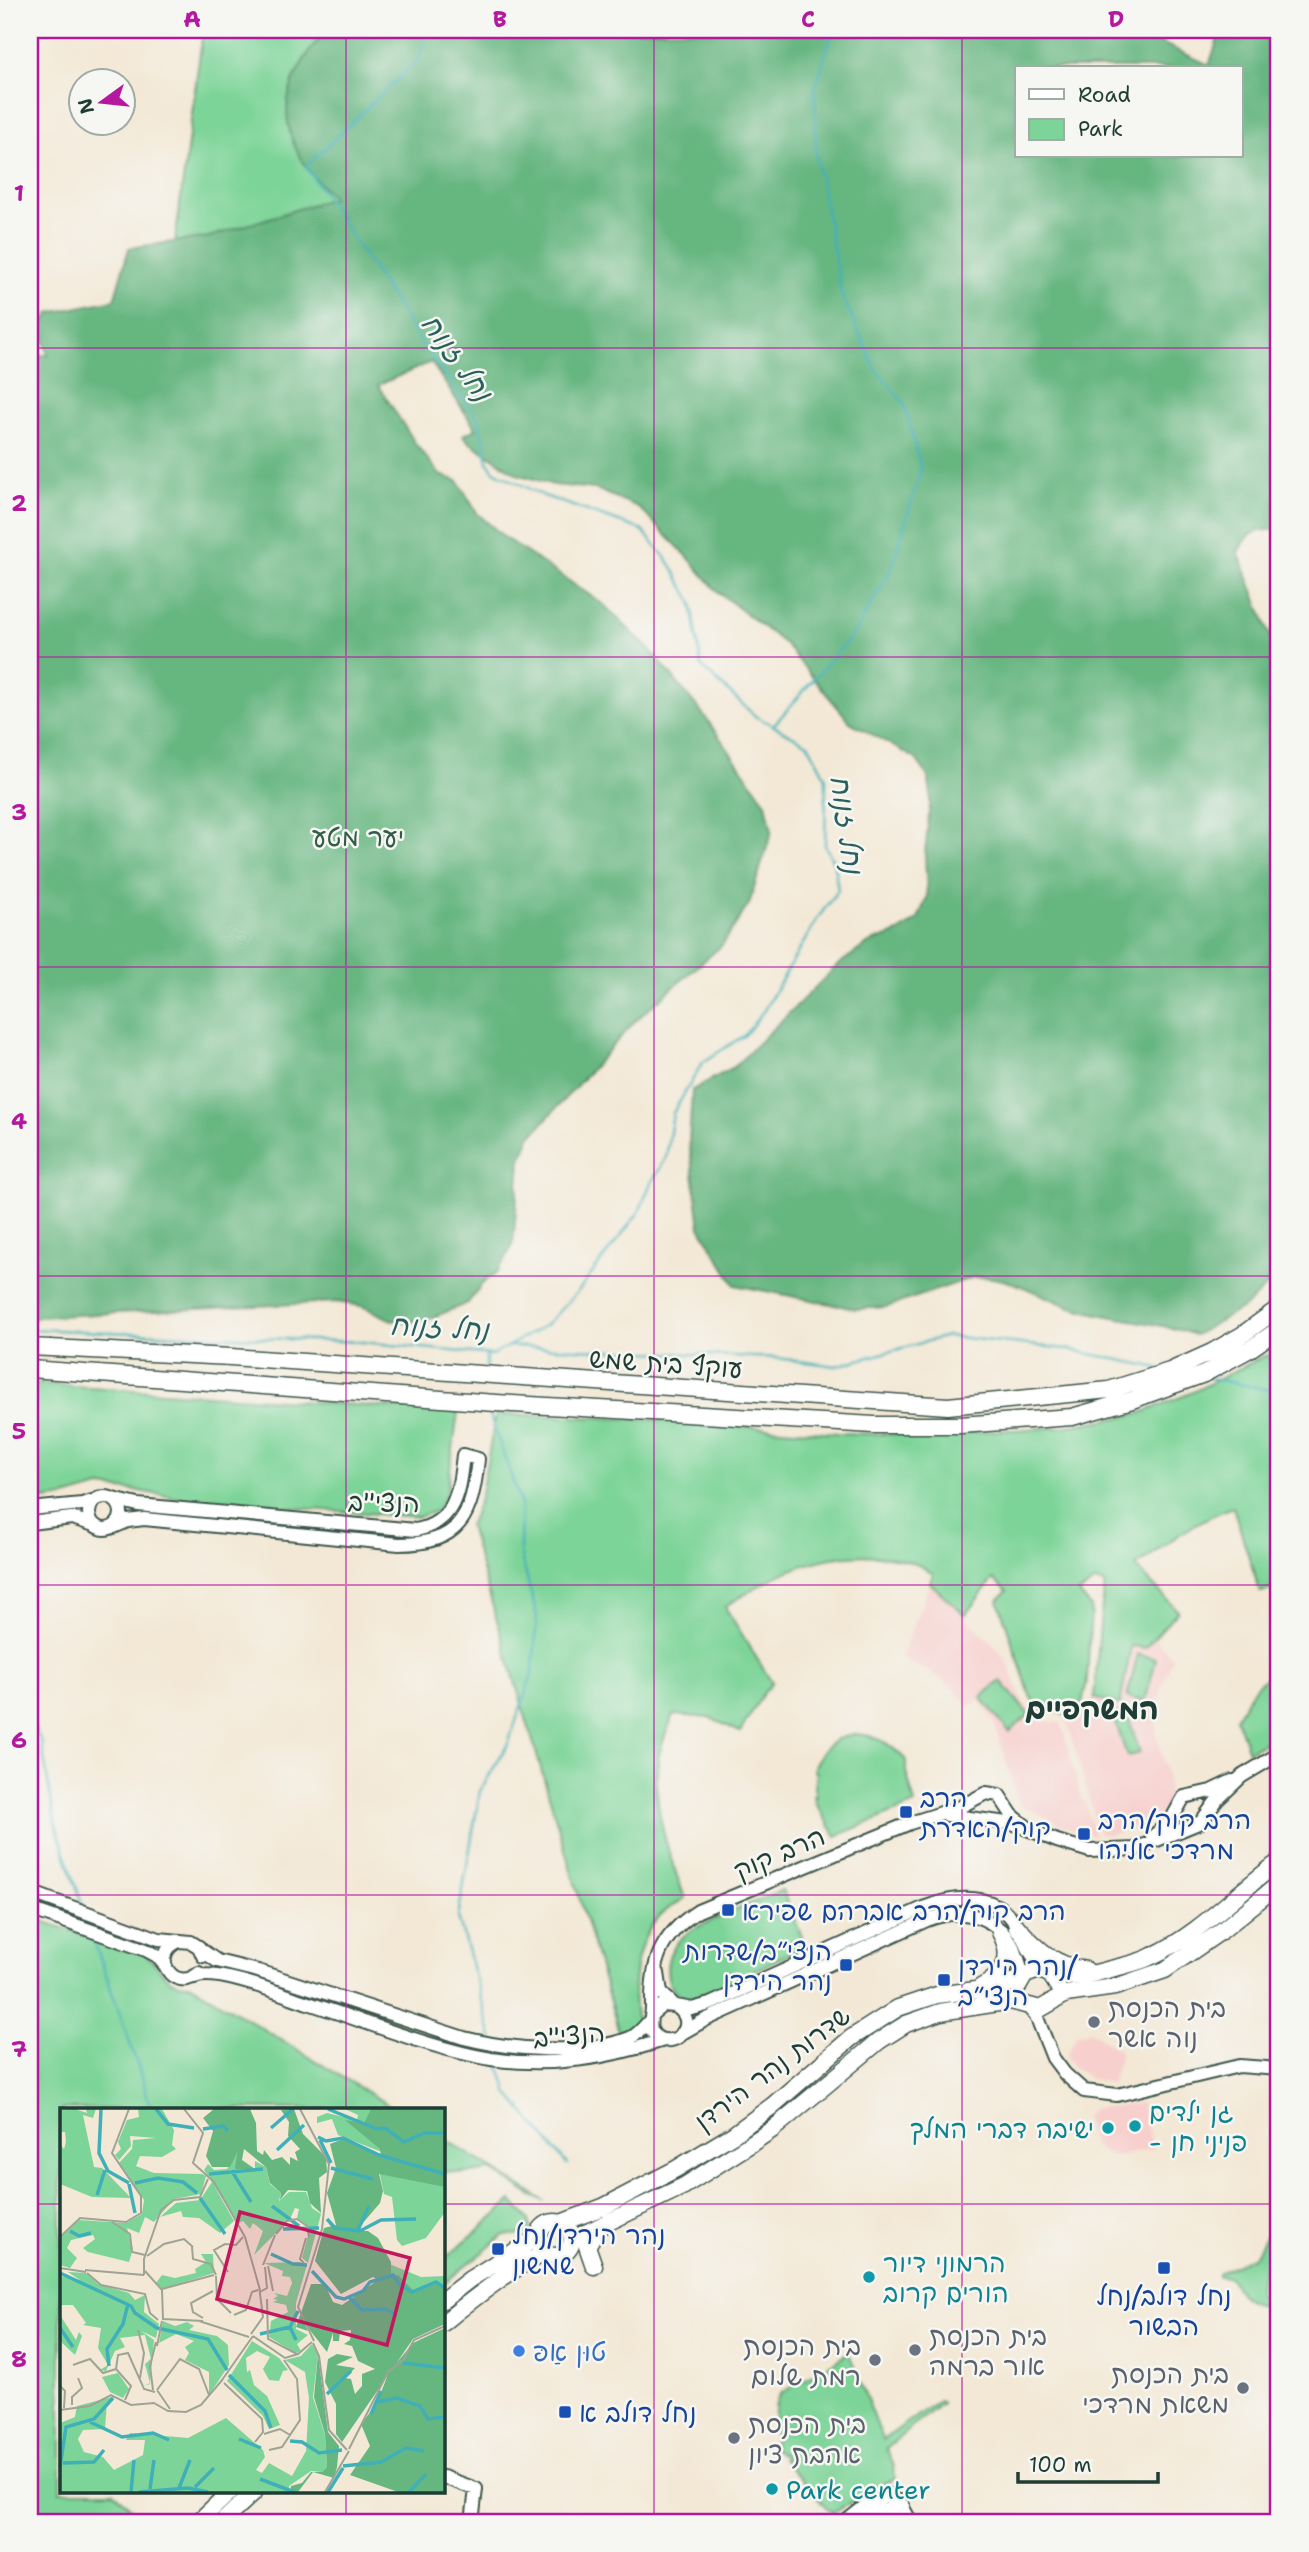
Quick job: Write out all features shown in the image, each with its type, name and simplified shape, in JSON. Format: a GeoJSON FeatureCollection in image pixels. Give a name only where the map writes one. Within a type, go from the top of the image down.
{"type":"FeatureCollection","features":[{"type":"Feature","properties":{"kind":"main road","name":"עוקף בית שמש"},"geometry":{"type":"LineString","coordinates":[[30,1347],[231,1357],[948,1406],[1109,1390],[1170,1371],[1212,1352],[1242,1335],[1279,1308]]}},
{"type":"Feature","properties":{"kind":"main road","name":"עוקף בית שמש"},"geometry":{"type":"LineString","coordinates":[[30,1368],[496,1403],[874,1425],[960,1424],[1072,1417],[1132,1400],[1204,1374],[1234,1359],[1279,1329]]}},
{"type":"Feature","properties":{"kind":"main road"},"geometry":{"type":"LineString","coordinates":[[1279,1863],[1170,1947],[1145,1959],[1077,1977],[1032,1970],[1022,1978],[1019,1994],[1027,2005],[1040,2009],[1066,1994],[1133,1983],[1165,1970],[1220,1933],[1279,1884]]}},
{"type":"Feature","properties":{"kind":"main road"},"geometry":{"type":"LineString","coordinates":[[1017,1927],[1038,1950],[1053,1961],[1081,1969],[1110,1970]]}},
{"type":"Feature","properties":{"kind":"main road"},"geometry":{"type":"LineString","coordinates":[[979,1988],[996,1978],[1004,1969],[1007,1948],[1000,1932]]}},
{"type":"Feature","properties":{"kind":"main road"},"geometry":{"type":"LineString","coordinates":[[1050,1974],[1057,1987],[1051,2003]]}},
{"type":"Feature","properties":{"kind":"main road","name":"שדרות נהר הירדן"},"geometry":{"type":"LineString","coordinates":[[561,2223],[603,2207],[652,2182],[734,2134],[772,2106],[851,2038],[882,2016],[919,1999],[999,1987],[1022,1978]]}},
{"type":"Feature","properties":{"kind":"main road","name":"שדרות נהר הירדן"},"geometry":{"type":"LineString","coordinates":[[573,2239],[684,2186],[750,2145],[879,2041],[906,2024],[933,2014],[963,2008],[1010,2001],[1027,2005]]}},
{"type":"Feature","properties":{"kind":"main road"},"geometry":{"type":"LineString","coordinates":[[444,2299],[470,2279],[538,2237],[546,2225],[561,2223],[570,2229],[573,2239],[565,2253],[557,2256],[537,2256],[444,2322]]}},
{"type":"Feature","properties":{"kind":"main road"},"geometry":{"type":"LineString","coordinates":[[594,2266],[587,2246],[592,2235],[604,2223]]}},
{"type":"Feature","properties":{"kind":"main road"},"geometry":{"type":"LineString","coordinates":[[538,2237],[540,2246],[547,2254]]}},
{"type":"Feature","properties":{"kind":"main road"},"geometry":{"type":"LineString","coordinates":[[198,2522],[230,2492]]}},
{"type":"Feature","properties":{"kind":"main road"},"geometry":{"type":"LineString","coordinates":[[222,2522],[254,2492]]}},
{"type":"Feature","properties":{"kind":"street","name":"הנצי\"ב"},"geometry":{"type":"LineString","coordinates":[[113,1499],[134,1505],[416,1530],[435,1524],[448,1511],[457,1493],[463,1455],[478,1459],[467,1511],[454,1530],[432,1541],[399,1544],[144,1519],[131,1520],[114,1527]]}},
{"type":"Feature","properties":{"kind":"street"},"geometry":{"type":"LineString","coordinates":[[30,1509],[82,1504],[103,1497],[113,1499],[121,1514],[114,1527],[104,1529],[72,1518],[30,1523]]}},
{"type":"Feature","properties":{"kind":"street"},"geometry":{"type":"LineString","coordinates":[[95,1526],[90,1520],[89,1512],[96,1500]]}},
{"type":"Feature","properties":{"kind":"street"},"geometry":{"type":"LineString","coordinates":[[1242,1776],[1217,1800],[1201,1822],[1193,1825],[1181,1819],[1177,1810],[1184,1797],[1198,1795],[1242,1776],[1279,1754]]}},
{"type":"Feature","properties":{"kind":"street"},"geometry":{"type":"LineString","coordinates":[[986,1793],[1001,1797],[1004,1803],[1003,1815],[986,1821],[975,1809],[978,1798],[986,1793]]}},
{"type":"Feature","properties":{"kind":"street"},"geometry":{"type":"LineString","coordinates":[[1198,1795],[1205,1801],[1207,1815]]}},
{"type":"Feature","properties":{"kind":"street","name":"הרב קוק"},"geometry":{"type":"LineString","coordinates":[[651,2017],[653,1974],[658,1957],[671,1932],[682,1921],[698,1911],[910,1823],[978,1798]]}},
{"type":"Feature","properties":{"kind":"street","name":"הרב קוק"},"geometry":{"type":"LineString","coordinates":[[1004,1803],[1028,1828]]}},
{"type":"Feature","properties":{"kind":"street","name":"הרב קוק"},"geometry":{"type":"LineString","coordinates":[[1125,1850],[1158,1833],[1177,1810]]}},
{"type":"Feature","properties":{"kind":"street","name":"הרב קוק"},"geometry":{"type":"LineString","coordinates":[[936,1815],[957,1815],[1008,1823],[1080,1848],[1101,1851],[1144,1847],[1193,1825]]}},
{"type":"Feature","properties":{"kind":"street"},"geometry":{"type":"LineString","coordinates":[[30,1892],[159,1939],[191,1942],[201,1949],[203,1964],[195,1976],[180,1979],[172,1975],[157,1956],[146,1950],[30,1909]]}},
{"type":"Feature","properties":{"kind":"street"},"geometry":{"type":"LineString","coordinates":[[1022,1978],[1019,1959],[1000,1932],[978,1916],[958,1912],[937,1916],[705,2020],[675,2039],[664,2040],[654,2035],[651,2017],[663,2005],[692,2008],[710,2004],[923,1908],[961,1898],[985,1901],[1010,1916],[1032,1956],[1050,1974]]}},
{"type":"Feature","properties":{"kind":"street"},"geometry":{"type":"LineString","coordinates":[[166,1968],[164,1959],[167,1950],[179,1941]]}},
{"type":"Feature","properties":{"kind":"street","name":"הנצי\"ב"},"geometry":{"type":"LineString","coordinates":[[201,1949],[217,1961],[258,1971],[448,2034],[498,2045],[542,2049],[588,2046],[632,2038],[651,2017]]}},
{"type":"Feature","properties":{"kind":"street"},"geometry":{"type":"LineString","coordinates":[[658,1957],[660,1988],[663,1996],[682,2011],[686,2026],[682,2033]]}},
{"type":"Feature","properties":{"kind":"street","name":"הנצי\"ב"},"geometry":{"type":"LineString","coordinates":[[195,1976],[212,1975],[254,1985],[443,2047],[494,2059],[529,2062],[576,2061],[621,2053],[664,2040]]}},
{"type":"Feature","properties":{"kind":"street"},"geometry":{"type":"LineString","coordinates":[[1047,2040],[1051,2003]]}},
{"type":"Feature","properties":{"kind":"street"},"geometry":{"type":"LineString","coordinates":[[1027,2005],[1047,2040],[1053,2058],[1065,2074],[1084,2091],[1132,2093],[1239,2066],[1279,2069]]}},
{"type":"Feature","properties":{"kind":"street"},"geometry":{"type":"LineString","coordinates":[[444,2477],[476,2489],[472,2522]]}},
{"type":"Feature","properties":{"kind":"street"},"geometry":{"type":"LineString","coordinates":[[845,2522],[868,2504],[896,2503]]}},
{"type":"Feature","properties":{"kind":"street"},"geometry":{"type":"LineString","coordinates":[[856,2522],[896,2503]]}},
{"type":"Feature","properties":{"kind":"street"},"geometry":{"type":"LineString","coordinates":[[896,2503],[900,2522]]}},
{"type":"Feature","properties":{"kind":"street"},"geometry":{"type":"LineString","coordinates":[[896,2503],[911,2522]]}},
{"type":"Feature","properties":{"kind":"shaded area"},"geometry":{"type":"Polygon","coordinates":[[[930,1583],[999,1650],[1029,1710],[1044,1721],[1061,1723],[1082,1801],[1085,1801],[1095,1835],[1075,1831],[1019,1804],[994,1722],[979,1699],[969,1707],[952,1687],[901,1657],[930,1583]]]}},
{"type":"Feature","properties":{"kind":"shaded area"},"geometry":{"type":"Polygon","coordinates":[[[1154,1638],[1173,1658],[1162,1685],[1156,1712],[1156,1734],[1167,1775],[1169,1803],[1160,1815],[1143,1824],[1110,1835],[1099,1834],[1067,1722],[1086,1711],[1094,1698],[1120,1705],[1131,1646],[1145,1648],[1154,1638]]]}},
{"type":"Feature","properties":{"kind":"shaded area"},"geometry":{"type":"Polygon","coordinates":[[[1090,2031],[1121,2052],[1111,2083],[1091,2079],[1073,2067],[1066,2056],[1077,2034],[1090,2031]]]}},
{"type":"Feature","properties":{"kind":"shaded area"},"geometry":{"type":"Polygon","coordinates":[[[1141,2103],[1153,2149],[1118,2156],[1103,2153],[1093,2145],[1085,2118],[1090,2110],[1141,2103]]]}},
{"type":"Feature","properties":{"kind":"green space"},"geometry":{"type":"Polygon","coordinates":[[[203,30],[410,30],[400,203],[167,302],[203,30]]]}},
{"type":"Feature","properties":{"kind":"green space","name":"יער מטע"},"geometry":{"type":"Polygon","coordinates":[[[326,30],[1146,30],[1144,35],[1209,65],[1221,30],[1279,30],[1279,529],[1254,533],[1238,552],[1279,658],[1279,1274],[1246,1306],[1195,1335],[1074,1308],[1011,1282],[985,1277],[971,1278],[887,1307],[856,1309],[735,1285],[700,1227],[689,1142],[692,1090],[734,1067],[839,964],[869,943],[899,932],[918,919],[927,897],[925,854],[931,794],[928,776],[916,759],[850,722],[785,644],[717,591],[687,556],[638,507],[596,489],[554,485],[517,474],[469,442],[463,435],[476,429],[431,362],[378,385],[415,443],[440,475],[458,481],[477,513],[505,538],[603,604],[653,653],[703,714],[766,803],[772,831],[749,904],[722,945],[636,1020],[530,1137],[520,1162],[513,1245],[498,1271],[481,1285],[468,1303],[424,1321],[409,1322],[392,1320],[362,1306],[336,1302],[37,1317],[30,1321],[30,367],[41,355],[48,355],[41,327],[50,313],[114,300],[129,248],[209,237],[333,198],[311,174],[290,132],[288,97],[302,64],[326,30]]]}},
{"type":"Feature","properties":{"kind":"green space"},"geometry":{"type":"Polygon","coordinates":[[[1279,1354],[1279,1588],[1260,1592],[1233,1507],[1194,1525],[1159,1549],[1136,1567],[1178,1611],[1145,1648],[1131,1646],[1120,1705],[1094,1698],[1105,1584],[1094,1582],[1079,1593],[1091,1607],[1087,1681],[1082,1703],[1064,1714],[1041,1709],[1031,1698],[998,1600],[1007,1591],[993,1579],[965,1615],[930,1583],[933,1574],[917,1564],[887,1557],[843,1556],[822,1560],[782,1574],[725,1607],[772,1683],[740,1732],[710,1718],[674,1715],[667,1730],[659,1756],[657,1792],[667,1847],[685,1898],[661,1915],[643,1941],[634,1982],[637,2023],[619,2032],[469,1526],[480,1499],[496,1414],[658,1420],[838,1433],[926,1435],[1063,1427],[1139,1414],[1193,1392],[1264,1356],[1279,1354]]]}},
{"type":"Feature","properties":{"kind":"green space"},"geometry":{"type":"Polygon","coordinates":[[[30,1383],[458,1412],[447,1492],[437,1511],[418,1517],[188,1500],[100,1487],[65,1497],[30,1502],[30,1383]]]}},
{"type":"Feature","properties":{"kind":"green space"},"geometry":{"type":"Polygon","coordinates":[[[1138,1654],[1156,1659],[1145,1702],[1127,1697],[1138,1654]]]}},
{"type":"Feature","properties":{"kind":"green space"},"geometry":{"type":"Polygon","coordinates":[[[1279,1672],[1279,1736],[1248,1751],[1236,1718],[1258,1685],[1279,1672]]]}},
{"type":"Feature","properties":{"kind":"green space"},"geometry":{"type":"Polygon","coordinates":[[[1001,1681],[1029,1715],[1009,1732],[981,1697],[1001,1681]]]}},
{"type":"Feature","properties":{"kind":"green space"},"geometry":{"type":"Polygon","coordinates":[[[1121,1712],[1128,1716],[1140,1753],[1127,1756],[1113,1714],[1121,1712]]]}},
{"type":"Feature","properties":{"kind":"green space"},"geometry":{"type":"Polygon","coordinates":[[[853,1734],[883,1741],[906,1760],[906,1772],[915,1804],[836,1836],[816,1804],[816,1772],[813,1771],[827,1746],[853,1734]]]}},
{"type":"Feature","properties":{"kind":"green space"},"geometry":{"type":"Polygon","coordinates":[[[782,1890],[806,1946],[700,1996],[690,1998],[675,1992],[667,1969],[671,1952],[681,1938],[695,1928],[782,1890]]]}},
{"type":"Feature","properties":{"kind":"green space"},"geometry":{"type":"Polygon","coordinates":[[[30,1917],[146,1955],[169,1979],[189,1984],[393,2108],[60,2108],[60,2492],[115,2492],[144,2522],[30,2522],[30,1917]]]}},
{"type":"Feature","properties":{"kind":"green space"},"geometry":{"type":"Polygon","coordinates":[[[444,2139],[545,2201],[532,2196],[491,2170],[444,2172],[444,2139]]]}},
{"type":"Feature","properties":{"kind":"green space"},"geometry":{"type":"Polygon","coordinates":[[[512,2201],[529,2220],[531,2229],[527,2234],[504,2235],[444,2283],[444,2259],[512,2201]]]}},
{"type":"Feature","properties":{"kind":"green space"},"geometry":{"type":"Polygon","coordinates":[[[1279,2217],[1278,2246],[1258,2288],[1260,2306],[1243,2297],[1229,2278],[1218,2276],[1218,2273],[1254,2256],[1279,2217]]]}},
{"type":"Feature","properties":{"kind":"green space"},"geometry":{"type":"Polygon","coordinates":[[[849,2353],[883,2440],[939,2400],[942,2403],[886,2448],[894,2466],[895,2479],[869,2490],[834,2513],[826,2508],[783,2459],[785,2457],[773,2448],[775,2412],[780,2394],[849,2353]]]}},
{"type":"Feature","properties":{"kind":"waterway","name":"נחל זנוח"},"geometry":{"type":"LineString","coordinates":[[30,1329],[363,1342],[492,1355],[546,1325],[580,1289],[639,1212],[650,1185],[666,1158],[673,1113],[703,1062],[745,1035],[764,1010],[818,918],[838,890],[834,864],[825,845],[826,778],[808,744],[755,716],[701,666],[692,602],[669,562],[642,530],[544,496],[494,471],[488,462],[479,420],[422,344],[306,166],[419,59],[428,30]]}},
{"type":"Feature","properties":{"kind":"waterway"},"geometry":{"type":"LineString","coordinates":[[773,726],[855,632],[892,568],[921,469],[904,403],[876,370],[842,296],[816,155],[815,89],[833,30]]}},
{"type":"Feature","properties":{"kind":"waterway"},"geometry":{"type":"LineString","coordinates":[[508,1346],[777,1358],[836,1366],[947,1336],[1066,1349],[1159,1368]]}},
{"type":"Feature","properties":{"kind":"waterway"},"geometry":{"type":"LineString","coordinates":[[486,1354],[486,1367]]}},
{"type":"Feature","properties":{"kind":"waterway"},"geometry":{"type":"LineString","coordinates":[[1210,1378],[1279,1392]]}},
{"type":"Feature","properties":{"kind":"waterway"},"geometry":{"type":"LineString","coordinates":[[489,1413],[521,1504],[520,1552],[537,1616],[533,1671],[508,1744],[480,1791],[458,1917],[493,2041]]}},
{"type":"Feature","properties":{"kind":"waterway"},"geometry":{"type":"LineString","coordinates":[[30,1721],[41,1741],[55,1822],[83,1907]]}},
{"type":"Feature","properties":{"kind":"waterway"},"geometry":{"type":"LineString","coordinates":[[93,1937],[151,2108]]}},
{"type":"Feature","properties":{"kind":"waterway"},"geometry":{"type":"LineString","coordinates":[[499,2064],[508,2093],[567,2164]]}},
{"type":"Feature","properties":{"kind":"place","name":"הרב קוק/האדרת"},"geometry":{"type":"Point","coordinates":[906,1812]}},
{"type":"Feature","properties":{"kind":"place","name":"הרב קוק/הרב מרדכי אליהו"},"geometry":{"type":"Point","coordinates":[1084,1834]}},
{"type":"Feature","properties":{"kind":"place","name":"הרב קוק/הרב אברהם שפירא"},"geometry":{"type":"Point","coordinates":[728,1910]}},
{"type":"Feature","properties":{"kind":"place","name":"הנצי״ב/שדרות נהר הירדן"},"geometry":{"type":"Point","coordinates":[846,1965]}},
{"type":"Feature","properties":{"kind":"place","name":"נהר הירדן/ הנצי״ב"},"geometry":{"type":"Point","coordinates":[944,1980]}},
{"type":"Feature","properties":{"kind":"place","name":"בית הכנסת נוה אשר"},"geometry":{"type":"Point","coordinates":[1094,2022]}},
{"type":"Feature","properties":{"kind":"place","name":"גן ילדים - פניני חן"},"geometry":{"type":"Point","coordinates":[1135,2126]}},
{"type":"Feature","properties":{"kind":"place","name":"ישיבה דברי המלך"},"geometry":{"type":"Point","coordinates":[1108,2128]}},
{"type":"Feature","properties":{"kind":"place","name":"נהר הירדן/נחל שמשון"},"geometry":{"type":"Point","coordinates":[498,2249]}},
{"type":"Feature","properties":{"kind":"place","name":"נחל דולב/נחל הבשור"},"geometry":{"type":"Point","coordinates":[1164,2268]}},
{"type":"Feature","properties":{"kind":"place","name":"הרמוני דיור הורים קרוב"},"geometry":{"type":"Point","coordinates":[869,2277]}},
{"type":"Feature","properties":{"kind":"place","name":"בית הכנסת אור ברמה"},"geometry":{"type":"Point","coordinates":[915,2350]}},
{"type":"Feature","properties":{"kind":"place","name":"טוּן אַפּ"},"geometry":{"type":"Point","coordinates":[519,2351]}},
{"type":"Feature","properties":{"kind":"place","name":"בית הכנסת רמת שלום"},"geometry":{"type":"Point","coordinates":[875,2360]}},
{"type":"Feature","properties":{"kind":"place","name":"בית הכנסת משאת מרדכי"},"geometry":{"type":"Point","coordinates":[1243,2388]}},
{"type":"Feature","properties":{"kind":"place","name":"נחל דולב א"},"geometry":{"type":"Point","coordinates":[565,2412]}},
{"type":"Feature","properties":{"kind":"place","name":"בית הכנסת אהבת ציון"},"geometry":{"type":"Point","coordinates":[734,2438]}},
{"type":"Feature","properties":{"kind":"place","name":"Park center"},"geometry":{"type":"Point","coordinates":[772,2489]}},
{"type":"Feature","properties":{"kind":"district","name":"המשקפיים"},"geometry":{"type":"Point","coordinates":[1092,1708]}}]}
